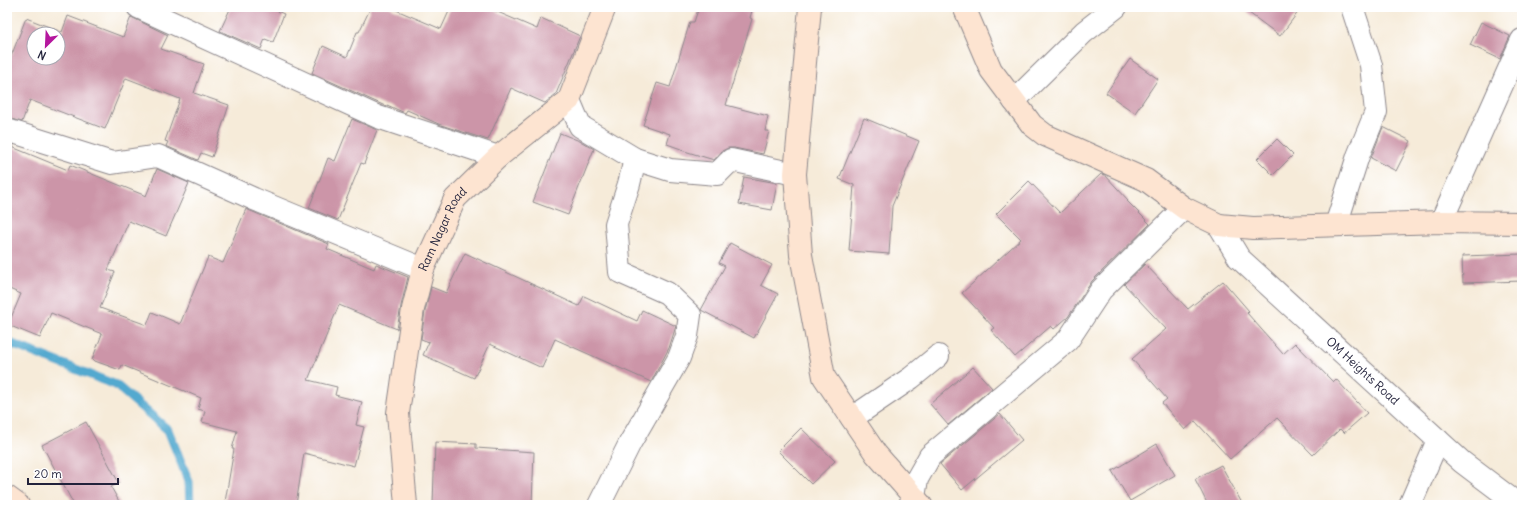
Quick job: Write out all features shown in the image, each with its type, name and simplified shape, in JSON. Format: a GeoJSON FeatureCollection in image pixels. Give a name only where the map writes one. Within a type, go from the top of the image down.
{"type":"FeatureCollection","features":[{"type":"Feature","properties":{"kind":"street"},"geometry":{"type":"LineString","coordinates":[[138,7],[378,117],[498,157]]}},
{"type":"Feature","properties":{"kind":"street"},"geometry":{"type":"LineString","coordinates":[[605,7],[569,100],[580,126],[635,159],[670,170],[717,174],[731,160],[795,174]]}},
{"type":"Feature","properties":{"kind":"street"},"geometry":{"type":"LineString","coordinates":[[810,7],[795,174],[801,255],[824,377],[876,454],[915,502]]}},
{"type":"Feature","properties":{"kind":"street"},"geometry":{"type":"LineString","coordinates":[[964,7],[991,70],[1032,125],[1045,134],[1146,180],[1184,208],[1219,225],[1253,228],[1441,222],[1522,223]]}},
{"type":"Feature","properties":{"kind":"street"},"geometry":{"type":"LineString","coordinates":[[1014,101],[1084,32],[1116,7]]}},
{"type":"Feature","properties":{"kind":"street"},"geometry":{"type":"LineString","coordinates":[[1336,225],[1358,156],[1376,112],[1371,65],[1352,7]]}},
{"type":"Feature","properties":{"kind":"street"},"geometry":{"type":"LineString","coordinates":[[1441,222],[1522,40]]}},
{"type":"Feature","properties":{"kind":"street","name":"Ram Nagar Road"},"geometry":{"type":"LineString","coordinates":[[406,505],[398,413],[413,309],[423,269],[455,199],[498,157],[569,100]]}},
{"type":"Feature","properties":{"kind":"street"},"geometry":{"type":"LineString","coordinates":[[7,130],[112,163],[158,156],[254,199],[423,269]]}},
{"type":"Feature","properties":{"kind":"street"},"geometry":{"type":"LineString","coordinates":[[599,505],[630,443],[679,358],[687,336],[690,315],[667,293],[620,272],[616,224],[629,184],[635,159]]}},
{"type":"Feature","properties":{"kind":"street"},"geometry":{"type":"LineString","coordinates":[[915,502],[917,479],[930,456],[1068,340],[1101,290],[1184,208]]}},
{"type":"Feature","properties":{"kind":"street","name":"OM Heights Road"},"geometry":{"type":"LineString","coordinates":[[1219,225],[1239,258],[1462,462],[1519,505]]}},
{"type":"Feature","properties":{"kind":"street"},"geometry":{"type":"LineString","coordinates":[[852,418],[911,378],[938,356]]}},
{"type":"Feature","properties":{"kind":"street"},"geometry":{"type":"LineString","coordinates":[[1410,505],[1438,440]]}},
{"type":"Feature","properties":{"kind":"street"},"geometry":{"type":"LineString","coordinates":[[7,497],[18,505]]}},
{"type":"Feature","properties":{"kind":"building"},"geometry":{"type":"Polygon","coordinates":[[[231,7],[268,7],[284,14],[273,42],[265,39],[261,49],[220,31],[231,7]]]}},
{"type":"Feature","properties":{"kind":"building"},"geometry":{"type":"Polygon","coordinates":[[[371,7],[389,7],[441,29],[451,7],[486,7],[537,29],[541,18],[580,36],[556,94],[545,103],[511,88],[488,140],[441,125],[407,110],[405,113],[387,105],[387,107],[312,73],[323,46],[347,57],[357,32],[359,32],[371,7]]]}},
{"type":"Feature","properties":{"kind":"building"},"geometry":{"type":"Polygon","coordinates":[[[699,7],[753,7],[750,18],[752,19],[726,105],[768,116],[765,131],[769,131],[763,154],[728,148],[722,151],[714,160],[667,144],[670,134],[643,125],[657,83],[670,87],[690,22],[694,22],[699,7]]]}},
{"type":"Feature","properties":{"kind":"building"},"geometry":{"type":"Polygon","coordinates":[[[1241,7],[1302,7],[1280,36],[1241,7]]]}},
{"type":"Feature","properties":{"kind":"building"},"geometry":{"type":"Polygon","coordinates":[[[68,16],[123,37],[131,17],[168,35],[161,49],[204,64],[194,93],[229,105],[212,157],[201,153],[198,160],[166,146],[168,142],[165,141],[180,99],[126,78],[105,129],[30,100],[22,122],[7,118],[7,67],[26,18],[47,26],[26,26],[26,66],[66,66],[66,26],[64,26],[68,16]]]}},
{"type":"Feature","properties":{"kind":"building"},"geometry":{"type":"Polygon","coordinates":[[[1481,22],[1510,36],[1500,59],[1470,45],[1481,22]]]}},
{"type":"Feature","properties":{"kind":"building"},"geometry":{"type":"Polygon","coordinates":[[[1130,59],[1158,79],[1135,113],[1106,93],[1130,59]]]}},
{"type":"Feature","properties":{"kind":"building"},"geometry":{"type":"Polygon","coordinates":[[[864,118],[919,141],[892,206],[889,254],[849,251],[854,185],[839,179],[864,118]]]}},
{"type":"Feature","properties":{"kind":"building"},"geometry":{"type":"Polygon","coordinates":[[[352,119],[377,130],[364,164],[361,163],[338,220],[309,208],[328,158],[335,161],[352,119]]]}},
{"type":"Feature","properties":{"kind":"building"},"geometry":{"type":"Polygon","coordinates":[[[1383,127],[1411,141],[1396,171],[1371,158],[1383,127]]]}},
{"type":"Feature","properties":{"kind":"building"},"geometry":{"type":"Polygon","coordinates":[[[560,133],[582,142],[594,149],[568,215],[533,202],[560,133]]]}},
{"type":"Feature","properties":{"kind":"building"},"geometry":{"type":"Polygon","coordinates":[[[1277,139],[1293,155],[1273,175],[1257,159],[1277,139]]]}},
{"type":"Feature","properties":{"kind":"building"},"geometry":{"type":"Polygon","coordinates":[[[7,143],[13,145],[12,147],[68,170],[70,165],[146,196],[157,169],[189,183],[166,236],[129,221],[108,270],[115,272],[100,308],[147,325],[152,312],[180,324],[208,257],[223,263],[246,209],[329,244],[327,249],[374,269],[376,264],[408,277],[397,329],[339,305],[308,380],[337,387],[335,395],[362,402],[356,425],[364,427],[354,466],[304,453],[296,505],[243,505],[225,502],[234,449],[232,449],[237,431],[202,422],[205,411],[198,409],[201,398],[122,365],[120,370],[92,360],[102,334],[51,313],[40,338],[8,325],[21,294],[7,288],[7,143]]]}},
{"type":"Feature","properties":{"kind":"building"},"geometry":{"type":"Polygon","coordinates":[[[1101,174],[1105,175],[1128,200],[1127,201],[1150,224],[1092,281],[1068,317],[1054,329],[1051,326],[1015,357],[991,330],[994,328],[962,293],[1021,239],[996,214],[1029,181],[1060,213],[1101,174]]]}},
{"type":"Feature","properties":{"kind":"building"},"geometry":{"type":"Polygon","coordinates":[[[744,177],[777,183],[772,210],[739,204],[744,177]]]}},
{"type":"Feature","properties":{"kind":"building"},"geometry":{"type":"Polygon","coordinates":[[[730,243],[772,265],[761,285],[778,294],[754,338],[701,310],[725,266],[719,263],[730,243]]]}},
{"type":"Feature","properties":{"kind":"building"},"geometry":{"type":"Polygon","coordinates":[[[465,253],[579,306],[584,296],[637,321],[642,310],[676,326],[669,348],[651,382],[555,339],[542,368],[490,344],[474,378],[423,355],[429,342],[421,339],[425,311],[431,287],[446,293],[465,253]]]}},
{"type":"Feature","properties":{"kind":"building"},"geometry":{"type":"Polygon","coordinates":[[[1522,254],[1522,281],[1463,283],[1462,256],[1522,254]]]}},
{"type":"Feature","properties":{"kind":"building"},"geometry":{"type":"Polygon","coordinates":[[[1145,264],[1188,309],[1223,281],[1249,311],[1247,313],[1283,354],[1295,343],[1333,382],[1336,379],[1367,413],[1344,433],[1340,429],[1313,455],[1277,418],[1230,459],[1195,421],[1185,430],[1162,403],[1167,399],[1132,359],[1166,329],[1124,284],[1145,264]]]}},
{"type":"Feature","properties":{"kind":"building"},"geometry":{"type":"Polygon","coordinates":[[[973,367],[992,388],[948,425],[930,404],[973,367]]]}},
{"type":"Feature","properties":{"kind":"building"},"geometry":{"type":"Polygon","coordinates":[[[1000,414],[1022,440],[962,490],[940,464],[1000,414]]]}},
{"type":"Feature","properties":{"kind":"building"},"geometry":{"type":"Polygon","coordinates":[[[86,422],[119,483],[111,487],[121,505],[74,505],[42,445],[86,422]]]}},
{"type":"Feature","properties":{"kind":"building"},"geometry":{"type":"Polygon","coordinates":[[[801,428],[835,461],[811,484],[778,451],[801,428]]]}},
{"type":"Feature","properties":{"kind":"building"},"geometry":{"type":"Polygon","coordinates":[[[435,442],[476,444],[476,448],[534,452],[532,505],[433,505],[435,442]]]}},
{"type":"Feature","properties":{"kind":"building"},"geometry":{"type":"Polygon","coordinates":[[[1157,444],[1175,475],[1130,501],[1112,471],[1157,444]]]}},
{"type":"Feature","properties":{"kind":"building"},"geometry":{"type":"Polygon","coordinates":[[[1221,465],[1243,505],[1208,505],[1195,479],[1221,465]]]}},
{"type":"Feature","properties":{"kind":"waterway"},"geometry":{"type":"LineString","coordinates":[[7,342],[116,385],[168,430],[189,482],[190,505]]}}]}
